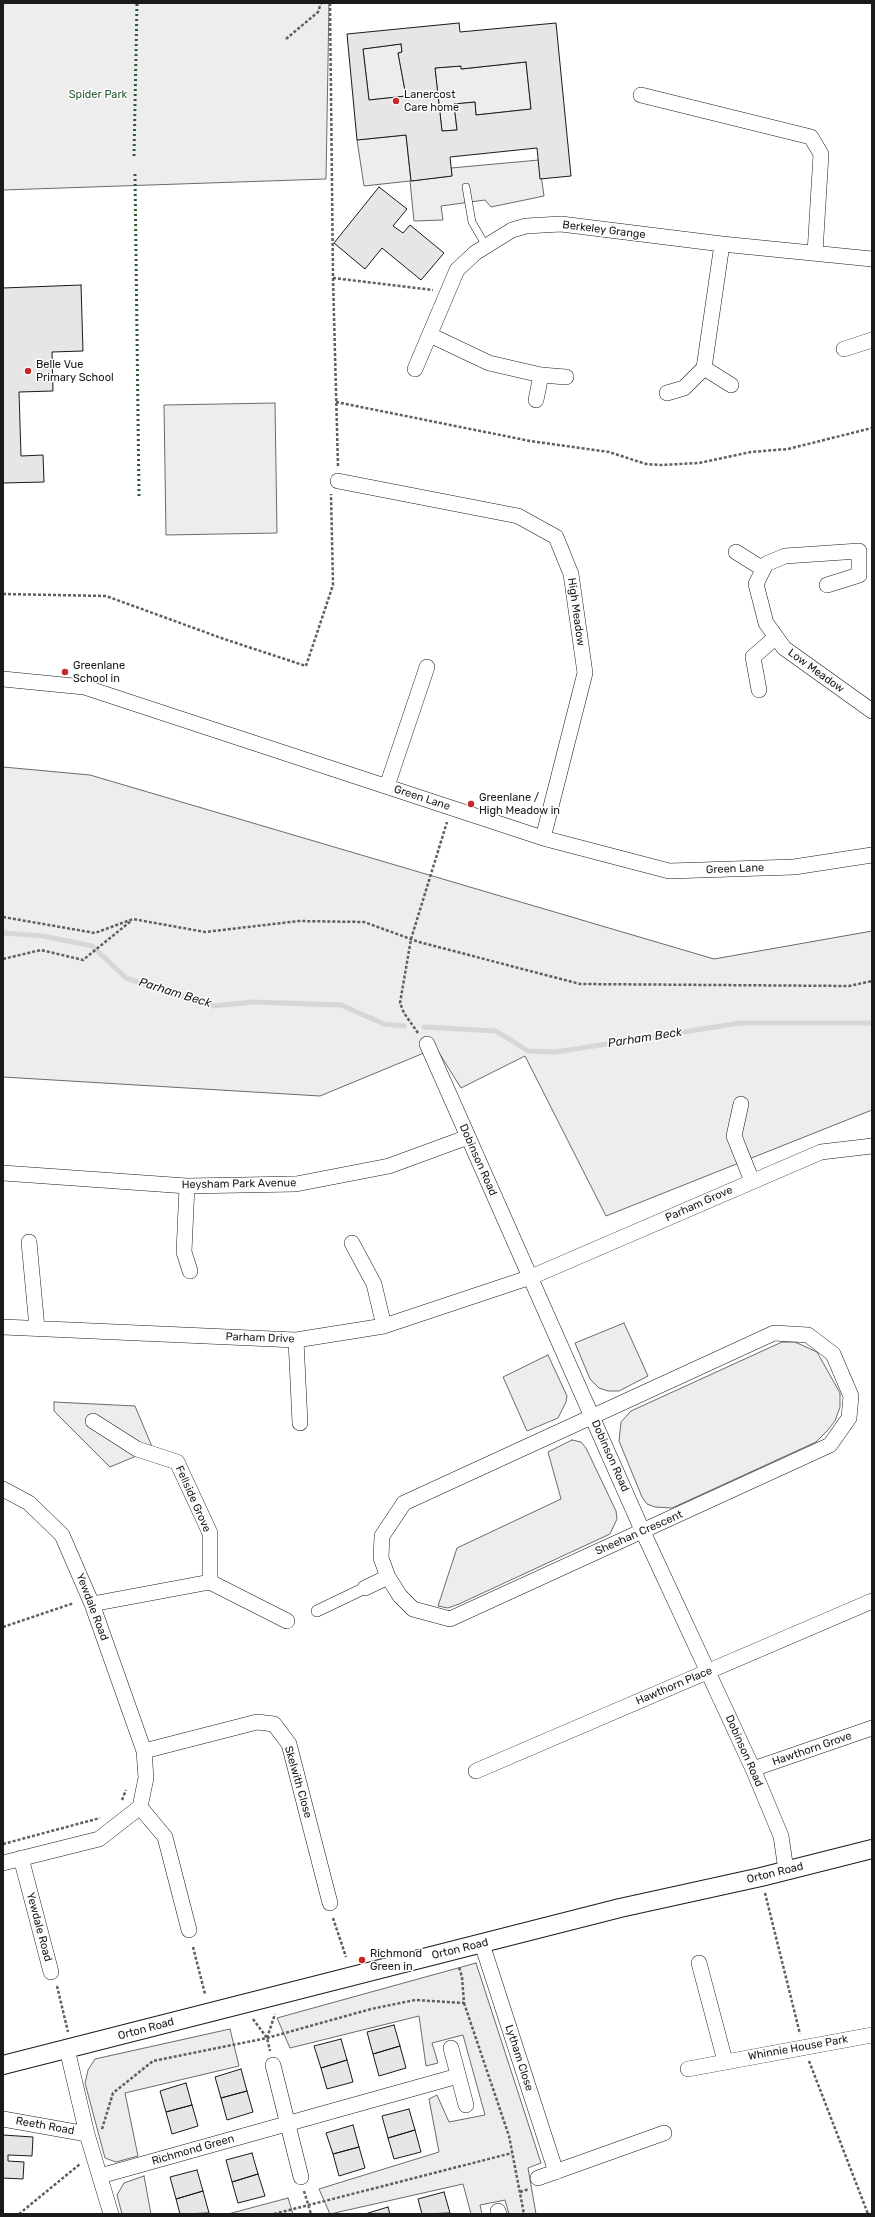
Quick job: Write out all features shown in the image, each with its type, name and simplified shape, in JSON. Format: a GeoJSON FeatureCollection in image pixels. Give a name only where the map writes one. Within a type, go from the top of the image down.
{"type":"FeatureCollection","features":[{"type":"Feature","properties":{"kind":"street"},"geometry":{"type":"LineString","coordinates":[[641,95],[811,137],[822,154],[816,253]]}},
{"type":"Feature","properties":{"kind":"street","name":"Berkeley Grange"},"geometry":{"type":"LineString","coordinates":[[415,369],[430,335],[446,292],[457,270],[475,253],[512,230],[543,224],[561,224],[722,244],[872,259]]}},
{"type":"Feature","properties":{"kind":"street"},"geometry":{"type":"LineString","coordinates":[[667,393],[684,388],[704,368],[722,244]]}},
{"type":"Feature","properties":{"kind":"street"},"geometry":{"type":"LineString","coordinates":[[430,335],[489,363],[541,375],[566,377]]}},
{"type":"Feature","properties":{"kind":"street"},"geometry":{"type":"LineString","coordinates":[[844,349],[872,340]]}},
{"type":"Feature","properties":{"kind":"street"},"geometry":{"type":"LineString","coordinates":[[704,368],[731,385]]}},
{"type":"Feature","properties":{"kind":"street"},"geometry":{"type":"LineString","coordinates":[[536,400],[541,375]]}},
{"type":"Feature","properties":{"kind":"street","name":"High Meadow"},"geometry":{"type":"LineString","coordinates":[[338,481],[518,516],[556,537],[571,574],[585,673],[543,838]]}},
{"type":"Feature","properties":{"kind":"street"},"geometry":{"type":"LineString","coordinates":[[736,552],[763,569],[766,564],[785,556],[859,550],[859,575],[828,585]]}},
{"type":"Feature","properties":{"kind":"street","name":"Low Meadow"},"geometry":{"type":"LineString","coordinates":[[763,569],[756,584],[766,623],[784,648],[872,712]]}},
{"type":"Feature","properties":{"kind":"street"},"geometry":{"type":"LineString","coordinates":[[758,690],[752,658],[776,637]]}},
{"type":"Feature","properties":{"kind":"street"},"geometry":{"type":"LineString","coordinates":[[386,786],[427,667]]}},
{"type":"Feature","properties":{"kind":"street","name":"Green Lane"},"geometry":{"type":"LineString","coordinates":[[3,679],[84,687],[543,838],[669,871],[794,867],[872,855]]}},
{"type":"Feature","properties":{"kind":"street","name":"Dobinson Road"},"geometry":{"type":"LineString","coordinates":[[427,1044],[592,1417],[707,1672],[753,1769],[781,1836],[786,1870]]}},
{"type":"Feature","properties":{"kind":"street"},"geometry":{"type":"LineString","coordinates":[[741,1104],[734,1136],[752,1180]]}},
{"type":"Feature","properties":{"kind":"street","name":"Heysham Park Avenue"},"geometry":{"type":"LineString","coordinates":[[3,1173],[188,1186],[296,1184],[389,1166],[468,1138]]}},
{"type":"Feature","properties":{"kind":"street","name":"Parham Grove"},"geometry":{"type":"LineString","coordinates":[[531,1277],[752,1180],[820,1152],[872,1146]]}},
{"type":"Feature","properties":{"kind":"street"},"geometry":{"type":"LineString","coordinates":[[188,1186],[184,1252],[190,1271]]}},
{"type":"Feature","properties":{"kind":"street"},"geometry":{"type":"LineString","coordinates":[[29,1242],[37,1328]]}},
{"type":"Feature","properties":{"kind":"street"},"geometry":{"type":"LineString","coordinates":[[352,1243],[374,1284],[384,1326]]}},
{"type":"Feature","properties":{"kind":"street","name":"Parham Drive"},"geometry":{"type":"LineString","coordinates":[[3,1326],[296,1340],[384,1326],[531,1277]]}},
{"type":"Feature","properties":{"kind":"street","name":"Sheehan Crescent"},"geometry":{"type":"LineString","coordinates":[[774,1333],[808,1335],[833,1354],[851,1396],[849,1418],[830,1446],[644,1532],[450,1619],[413,1609],[400,1596],[388,1577],[381,1558],[382,1536],[404,1503],[774,1333]]}},
{"type":"Feature","properties":{"kind":"street"},"geometry":{"type":"LineString","coordinates":[[296,1340],[300,1423]]}},
{"type":"Feature","properties":{"kind":"street","name":"Fellside Grove"},"geometry":{"type":"LineString","coordinates":[[93,1421],[137,1449],[177,1462],[210,1533],[210,1582]]}},
{"type":"Feature","properties":{"kind":"street","name":"Yewdale Road"},"geometry":{"type":"LineString","coordinates":[[3,1489],[29,1503],[62,1535],[92,1604],[144,1751],[146,1778],[140,1807]]}},
{"type":"Feature","properties":{"kind":"street"},"geometry":{"type":"LineString","coordinates":[[317,1611],[388,1577]]}},
{"type":"Feature","properties":{"kind":"street"},"geometry":{"type":"LineString","coordinates":[[92,1604],[210,1582],[287,1621]]}},
{"type":"Feature","properties":{"kind":"street","name":"Hawthorn Place"},"geometry":{"type":"LineString","coordinates":[[476,1771],[872,1601]]}},
{"type":"Feature","properties":{"kind":"street","name":"Skelwith Close"},"geometry":{"type":"LineString","coordinates":[[144,1751],[257,1722],[274,1724],[289,1744],[330,1903]]}},
{"type":"Feature","properties":{"kind":"street","name":"Hawthorn Grove"},"geometry":{"type":"LineString","coordinates":[[753,1769],[872,1728]]}},
{"type":"Feature","properties":{"kind":"street"},"geometry":{"type":"LineString","coordinates":[[3,1863],[99,1838],[140,1807],[165,1837],[189,1930]]}},
{"type":"Feature","properties":{"kind":"street","name":"Orton Road"},"geometry":{"type":"LineString","coordinates":[[3,2065],[68,2044],[482,1944],[620,1908],[761,1877],[872,1849]]}},
{"type":"Feature","properties":{"kind":"street","name":"Yewdale Road"},"geometry":{"type":"LineString","coordinates":[[21,1858],[54,1977]]}},
{"type":"Feature","properties":{"kind":"street","name":"Lytham Close"},"geometry":{"type":"LineString","coordinates":[[482,1944],[556,2172]]}},
{"type":"Feature","properties":{"kind":"street"},"geometry":{"type":"LineString","coordinates":[[699,1962],[725,2061]]}},
{"type":"Feature","properties":{"kind":"street","name":"Whinnie House Park"},"geometry":{"type":"LineString","coordinates":[[688,2069],[872,2035]]}},
{"type":"Feature","properties":{"kind":"street"},"geometry":{"type":"LineString","coordinates":[[68,2044],[87,2134],[110,2214]]}},
{"type":"Feature","properties":{"kind":"street"},"geometry":{"type":"LineString","coordinates":[[451,2048],[466,2105]]}},
{"type":"Feature","properties":{"kind":"street"},"geometry":{"type":"LineString","coordinates":[[273,2065],[286,2124],[302,2184]]}},
{"type":"Feature","properties":{"kind":"street","name":"Richmond Green"},"geometry":{"type":"LineString","coordinates":[[100,2176],[458,2076]]}},
{"type":"Feature","properties":{"kind":"street","name":"Reeth Road"},"geometry":{"type":"LineString","coordinates":[[3,2119],[87,2134]]}},
{"type":"Feature","properties":{"kind":"street"},"geometry":{"type":"LineString","coordinates":[[538,2178],[664,2133]]}},
{"type":"Feature","properties":{"kind":"lane"},"geometry":{"type":"LineString","coordinates":[[466,187],[472,222],[486,246]]}},
{"type":"Feature","properties":{"kind":"path"},"geometry":{"type":"LineString","coordinates":[[286,39],[318,12],[321,3]]}},
{"type":"Feature","properties":{"kind":"path"},"geometry":{"type":"LineString","coordinates":[[3,594],[106,596],[224,639],[306,666],[333,585],[331,490],[338,481],[333,278],[330,3]]}},
{"type":"Feature","properties":{"kind":"path"},"geometry":{"type":"LineString","coordinates":[[333,278],[446,292]]}},
{"type":"Feature","properties":{"kind":"path"},"geometry":{"type":"LineString","coordinates":[[336,402],[530,441],[608,452],[646,464],[660,466],[699,463],[751,452],[788,449],[872,428]]}},
{"type":"Feature","properties":{"kind":"path"},"geometry":{"type":"LineString","coordinates":[[427,1044],[404,1014],[400,1002],[411,939],[452,808]]}},
{"type":"Feature","properties":{"kind":"path"},"geometry":{"type":"LineString","coordinates":[[3,917],[95,933],[133,919],[205,932],[299,921],[364,922],[411,939],[580,984],[849,986],[872,981]]}},
{"type":"Feature","properties":{"kind":"path"},"geometry":{"type":"LineString","coordinates":[[3,959],[41,950],[84,960],[133,919]]}},
{"type":"Feature","properties":{"kind":"path"},"geometry":{"type":"LineString","coordinates":[[3,1627],[74,1603],[77,1610]]}},
{"type":"Feature","properties":{"kind":"path"},"geometry":{"type":"LineString","coordinates":[[121,1803],[129,1783]]}},
{"type":"Feature","properties":{"kind":"path"},"geometry":{"type":"LineString","coordinates":[[3,1844],[108,1815]]}},
{"type":"Feature","properties":{"kind":"path"},"geometry":{"type":"LineString","coordinates":[[761,1877],[804,2047],[868,2214]]}},
{"type":"Feature","properties":{"kind":"path"},"geometry":{"type":"LineString","coordinates":[[333,1918],[346,1957]]}},
{"type":"Feature","properties":{"kind":"path"},"geometry":{"type":"LineString","coordinates":[[193,1947],[205,1994]]}},
{"type":"Feature","properties":{"kind":"path"},"geometry":{"type":"LineString","coordinates":[[458,1962],[462,1977],[464,2003],[509,2136],[524,2214]]}},
{"type":"Feature","properties":{"kind":"path"},"geometry":{"type":"LineString","coordinates":[[54,1977],[68,2044]]}},
{"type":"Feature","properties":{"kind":"path"},"geometry":{"type":"LineString","coordinates":[[19,2214],[46,2194],[93,2153],[105,2122],[113,2092],[153,2061],[267,2038],[371,2009],[415,2000],[464,2003]]}},
{"type":"Feature","properties":{"kind":"path"},"geometry":{"type":"LineString","coordinates":[[267,2038],[275,2014]]}},
{"type":"Feature","properties":{"kind":"path"},"geometry":{"type":"LineString","coordinates":[[246,2019],[252,2017],[267,2038],[273,2065]]}},
{"type":"Feature","properties":{"kind":"path"},"geometry":{"type":"LineString","coordinates":[[274,2214],[512,2153]]}},
{"type":"Feature","properties":{"kind":"path"},"geometry":{"type":"LineString","coordinates":[[302,2184],[311,2214]]}},
{"type":"Feature","properties":{"kind":"shaded area","name":"Spider Park"},"geometry":{"type":"Polygon","coordinates":[[[3,3],[329,3],[326,179],[3,190],[3,3]]]}},
{"type":"Feature","properties":{"kind":"shaded area"},"geometry":{"type":"Polygon","coordinates":[[[401,44],[402,52],[398,53],[406,96],[369,100],[363,49],[401,44]]]}},
{"type":"Feature","properties":{"kind":"shaded area"},"geometry":{"type":"Polygon","coordinates":[[[526,62],[531,109],[476,115],[475,102],[454,104],[457,130],[442,131],[435,68],[461,66],[462,69],[526,62]]]}},
{"type":"Feature","properties":{"kind":"shaded area"},"geometry":{"type":"Polygon","coordinates":[[[406,135],[411,181],[452,176],[451,168],[539,160],[544,196],[491,207],[485,200],[441,206],[443,220],[414,221],[410,181],[364,186],[357,140],[406,135]]]}},
{"type":"Feature","properties":{"kind":"shaded area"},"geometry":{"type":"Polygon","coordinates":[[[275,403],[277,533],[166,535],[164,405],[275,403]]]}},
{"type":"Feature","properties":{"kind":"shaded area"},"geometry":{"type":"Polygon","coordinates":[[[3,767],[90,775],[714,959],[872,931],[872,1110],[606,1216],[525,1056],[461,1088],[436,1048],[320,1096],[3,1077],[3,767]]]}},
{"type":"Feature","properties":{"kind":"shaded area"},"geometry":{"type":"Polygon","coordinates":[[[624,1323],[648,1376],[619,1391],[608,1391],[599,1388],[590,1379],[575,1343],[624,1323]]]}},
{"type":"Feature","properties":{"kind":"shaded area"},"geometry":{"type":"Polygon","coordinates":[[[782,1342],[795,1342],[817,1352],[840,1393],[840,1407],[835,1421],[827,1431],[816,1442],[672,1508],[655,1507],[647,1504],[642,1497],[619,1441],[621,1422],[631,1411],[782,1342]]]}},
{"type":"Feature","properties":{"kind":"shaded area"},"geometry":{"type":"Polygon","coordinates":[[[548,1355],[567,1396],[566,1402],[558,1418],[527,1431],[503,1377],[548,1355]]]}},
{"type":"Feature","properties":{"kind":"shaded area"},"geometry":{"type":"Polygon","coordinates":[[[54,1402],[135,1406],[153,1449],[110,1467],[54,1411],[54,1402]]]}},
{"type":"Feature","properties":{"kind":"shaded area"},"geometry":{"type":"Polygon","coordinates":[[[572,1440],[581,1442],[586,1448],[616,1511],[617,1519],[610,1534],[459,1604],[448,1608],[438,1606],[457,1548],[561,1499],[548,1452],[572,1440]]]}},
{"type":"Feature","properties":{"kind":"shaded area"},"geometry":{"type":"Polygon","coordinates":[[[476,1963],[541,2163],[528,2168],[536,2214],[509,2214],[505,2200],[480,2205],[482,2214],[471,2214],[463,2184],[330,2214],[319,2189],[439,2152],[429,2099],[437,2095],[449,2122],[485,2115],[463,2035],[432,2043],[438,2063],[426,2066],[419,2016],[290,2048],[277,2018],[476,1963]]]}},
{"type":"Feature","properties":{"kind":"shaded area"},"geometry":{"type":"Polygon","coordinates":[[[230,2029],[239,2066],[125,2093],[138,2156],[116,2162],[105,2158],[85,2083],[88,2070],[95,2059],[230,2029]]]}},
{"type":"Feature","properties":{"kind":"shaded area"},"geometry":{"type":"Polygon","coordinates":[[[144,2176],[151,2214],[122,2214],[117,2195],[124,2183],[144,2176]]]}},
{"type":"Feature","properties":{"kind":"shaded area"},"geometry":{"type":"Polygon","coordinates":[[[288,2198],[293,2214],[228,2214],[288,2198]]]}},
{"type":"Feature","properties":{"kind":"building","name":"Lanercost Care home"},"geometry":{"type":"Polygon","coordinates":[[[459,23],[460,32],[556,23],[571,176],[540,179],[537,148],[450,157],[452,176],[411,181],[406,135],[357,140],[347,34],[459,23]],[[401,44],[363,49],[369,100],[406,96],[398,53],[402,52],[401,44]],[[526,62],[461,69],[461,66],[435,68],[442,131],[457,130],[454,104],[475,102],[476,115],[531,109],[526,62]]]}},
{"type":"Feature","properties":{"kind":"building"},"geometry":{"type":"Polygon","coordinates":[[[379,187],[407,209],[393,226],[403,233],[410,225],[444,253],[421,280],[382,248],[365,269],[334,243],[379,187]]]}},
{"type":"Feature","properties":{"kind":"building","name":"Belle Vue Primary School"},"geometry":{"type":"Polygon","coordinates":[[[81,285],[83,351],[52,352],[53,391],[19,392],[21,456],[43,455],[44,482],[3,483],[3,288],[81,285]]]}},
{"type":"Feature","properties":{"kind":"building"},"geometry":{"type":"Polygon","coordinates":[[[394,2025],[400,2046],[373,2054],[367,2032],[394,2025]]]}},
{"type":"Feature","properties":{"kind":"building"},"geometry":{"type":"Polygon","coordinates":[[[341,2039],[347,2060],[321,2068],[314,2046],[341,2039]]]}},
{"type":"Feature","properties":{"kind":"building"},"geometry":{"type":"Polygon","coordinates":[[[400,2046],[406,2068],[379,2076],[373,2054],[400,2046]]]}},
{"type":"Feature","properties":{"kind":"building"},"geometry":{"type":"Polygon","coordinates":[[[347,2060],[353,2082],[327,2089],[321,2068],[347,2060]]]}},
{"type":"Feature","properties":{"kind":"building"},"geometry":{"type":"Polygon","coordinates":[[[241,2069],[247,2091],[221,2098],[215,2077],[241,2069]]]}},
{"type":"Feature","properties":{"kind":"building"},"geometry":{"type":"Polygon","coordinates":[[[186,2083],[192,2105],[166,2112],[160,2091],[186,2083]]]}},
{"type":"Feature","properties":{"kind":"building"},"geometry":{"type":"Polygon","coordinates":[[[247,2091],[253,2112],[227,2120],[221,2098],[247,2091]]]}},
{"type":"Feature","properties":{"kind":"building"},"geometry":{"type":"Polygon","coordinates":[[[192,2105],[198,2126],[172,2134],[166,2112],[192,2105]]]}},
{"type":"Feature","properties":{"kind":"building"},"geometry":{"type":"Polygon","coordinates":[[[409,2109],[415,2130],[388,2138],[382,2116],[409,2109]]]}},
{"type":"Feature","properties":{"kind":"building"},"geometry":{"type":"Polygon","coordinates":[[[353,2125],[359,2147],[333,2154],[326,2133],[353,2125]]]}},
{"type":"Feature","properties":{"kind":"building"},"geometry":{"type":"Polygon","coordinates":[[[415,2130],[421,2152],[394,2159],[388,2138],[415,2130]]]}},
{"type":"Feature","properties":{"kind":"building"},"geometry":{"type":"Polygon","coordinates":[[[3,2135],[33,2137],[32,2156],[8,2155],[8,2161],[24,2162],[23,2179],[3,2178],[3,2135]]]}},
{"type":"Feature","properties":{"kind":"building"},"geometry":{"type":"Polygon","coordinates":[[[359,2147],[365,2168],[339,2176],[333,2154],[359,2147]]]}},
{"type":"Feature","properties":{"kind":"building"},"geometry":{"type":"Polygon","coordinates":[[[252,2153],[258,2174],[232,2182],[226,2160],[252,2153]]]}},
{"type":"Feature","properties":{"kind":"building"},"geometry":{"type":"Polygon","coordinates":[[[197,2170],[203,2191],[176,2199],[170,2177],[197,2170]]]}},
{"type":"Feature","properties":{"kind":"building"},"geometry":{"type":"Polygon","coordinates":[[[258,2174],[265,2196],[238,2203],[232,2182],[258,2174]]]}},
{"type":"Feature","properties":{"kind":"building"},"geometry":{"type":"Polygon","coordinates":[[[203,2191],[209,2213],[180,2214],[176,2199],[203,2191]]]}},
{"type":"Feature","properties":{"kind":"building"},"geometry":{"type":"Polygon","coordinates":[[[444,2192],[450,2213],[422,2214],[418,2199],[444,2192]]]}},
{"type":"Feature","properties":{"kind":"building"},"geometry":{"type":"Polygon","coordinates":[[[388,2207],[390,2214],[365,2214],[388,2207]]]}},
{"type":"Feature","properties":{"kind":"waterway","name":"Parham Beck"},"geometry":{"type":"LineString","coordinates":[[3,933],[43,936],[92,946],[126,978],[212,1006],[253,1002],[341,1005],[384,1024],[404,1026]]}},
{"type":"Feature","properties":{"kind":"waterway","name":"Parham Beck"},"geometry":{"type":"LineString","coordinates":[[424,1027],[496,1031],[528,1051],[556,1052],[740,1023],[872,1023]]}},
{"type":"Feature","properties":{"kind":"hedge"},"geometry":{"type":"LineString","coordinates":[[134,156],[137,3]]}},
{"type":"Feature","properties":{"kind":"hedge"},"geometry":{"type":"LineString","coordinates":[[135,174],[139,496]]}},
{"type":"Feature","properties":{"kind":"place","name":"Lanercost Care home"},"geometry":{"type":"Point","coordinates":[396,101]}},
{"type":"Feature","properties":{"kind":"place","name":"Belle Vue Primary School"},"geometry":{"type":"Point","coordinates":[28,371]}},
{"type":"Feature","properties":{"kind":"place","name":"Greenlane School in"},"geometry":{"type":"Point","coordinates":[65,672]}},
{"type":"Feature","properties":{"kind":"place","name":"Greenlane / High Meadow in"},"geometry":{"type":"Point","coordinates":[471,804]}},
{"type":"Feature","properties":{"kind":"place","name":"Richmond Green in"},"geometry":{"type":"Point","coordinates":[362,1960]}}]}
